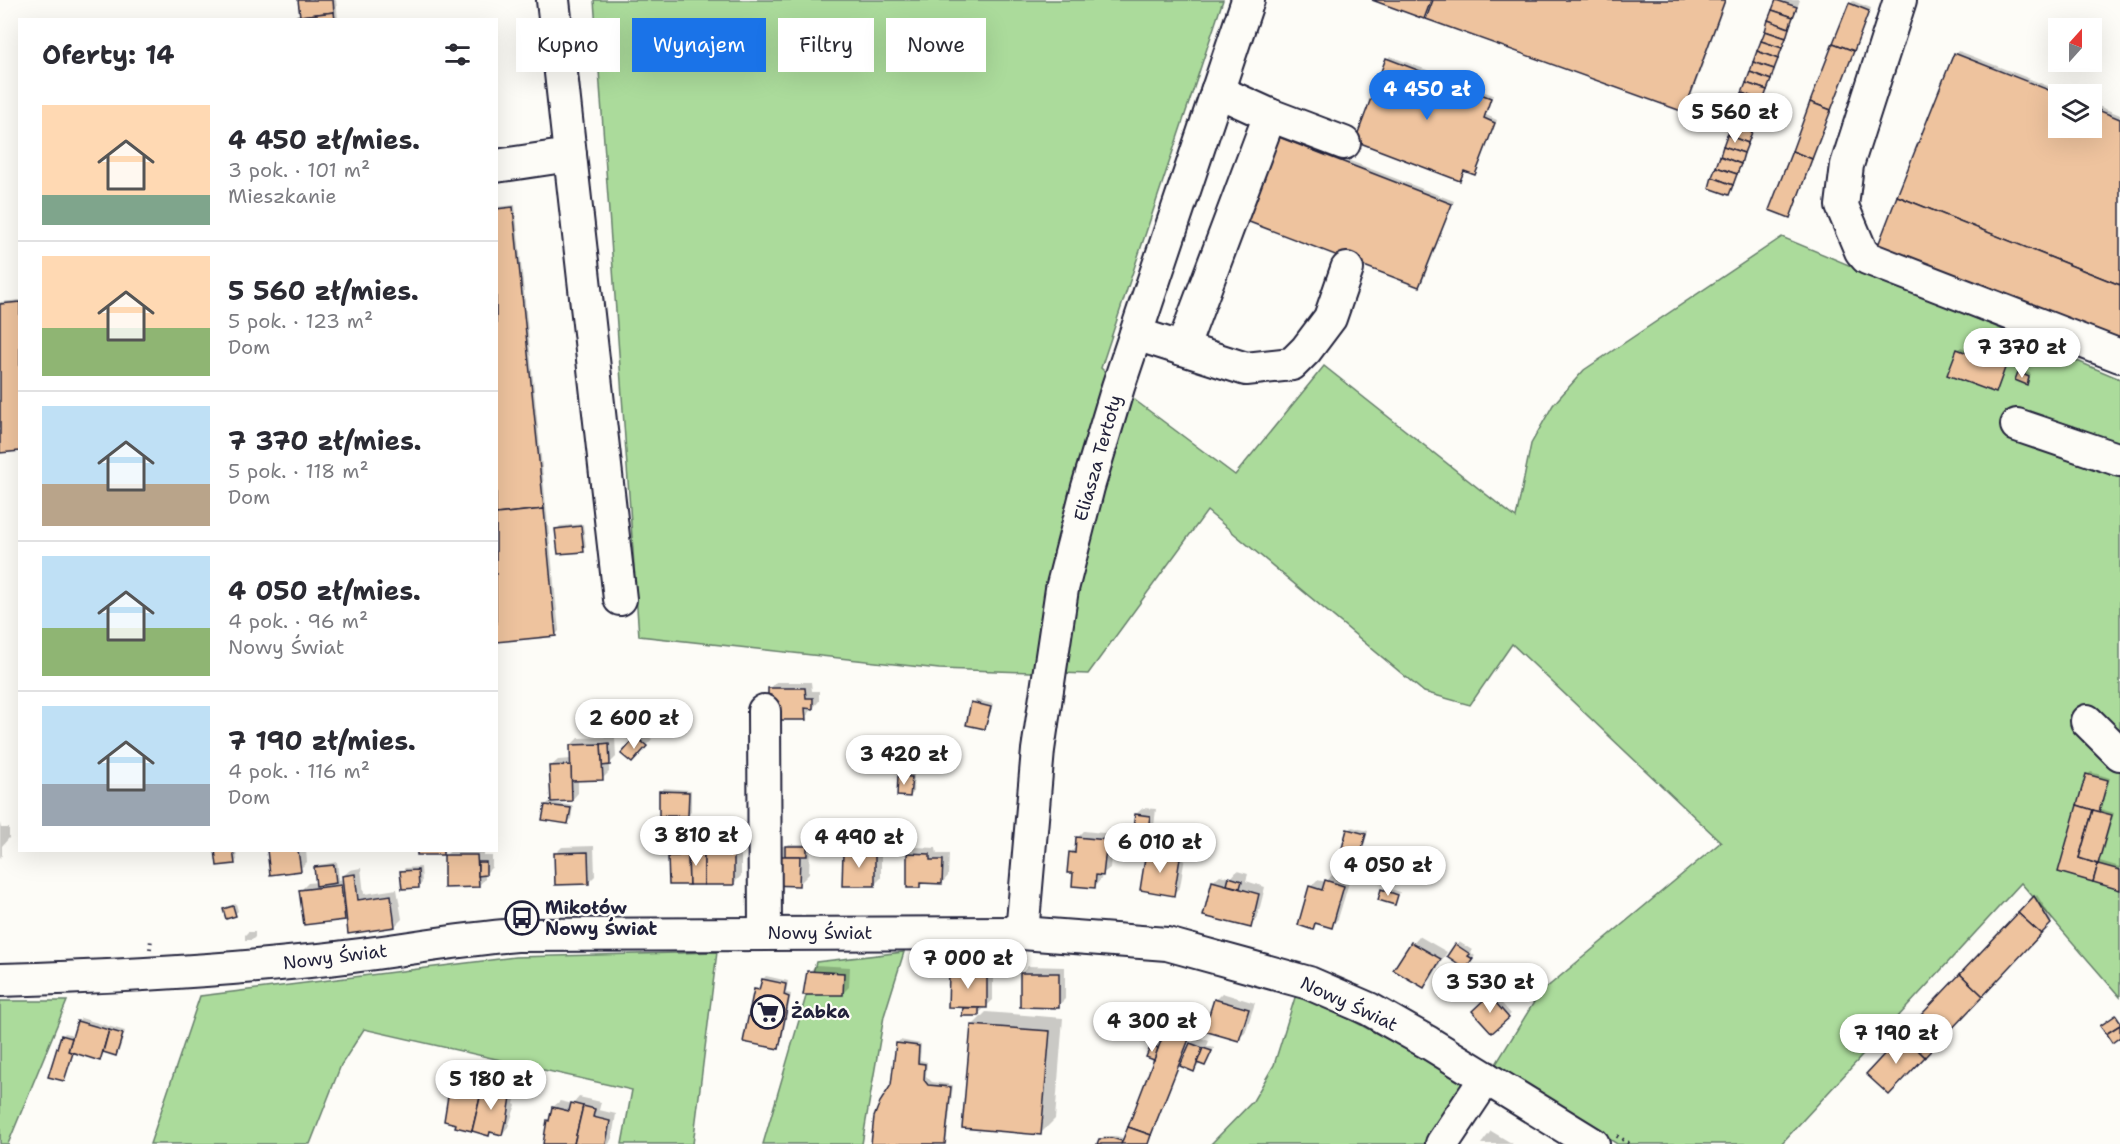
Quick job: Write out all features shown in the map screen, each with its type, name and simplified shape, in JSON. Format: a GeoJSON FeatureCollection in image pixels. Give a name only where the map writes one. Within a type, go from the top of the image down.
{"type":"FeatureCollection","features":[{"type":"Feature","properties":{"kind":"street"},"geometry":{"type":"LineString","coordinates":[[553,0],[620,599]]}},
{"type":"Feature","properties":{"kind":"street","name":"Eliasza Tertoły"},"geometry":{"type":"LineString","coordinates":[[1022,933],[1038,750],[1062,589],[1088,487],[1136,334],[1248,0]]}},
{"type":"Feature","properties":{"kind":"street"},"geometry":{"type":"LineString","coordinates":[[1900,0],[1847,165],[1842,206],[1862,251],[1867,258],[2120,356]]}},
{"type":"Feature","properties":{"kind":"street"},"geometry":{"type":"LineString","coordinates":[[1217,91],[1270,115],[1344,143]]}},
{"type":"Feature","properties":{"kind":"street"},"geometry":{"type":"LineString","coordinates":[[1182,349],[1270,115]]}},
{"type":"Feature","properties":{"kind":"street"},"geometry":{"type":"LineString","coordinates":[[498,166],[570,155]]}},
{"type":"Feature","properties":{"kind":"street"},"geometry":{"type":"LineString","coordinates":[[1136,334],[1246,369],[1292,364],[1306,350],[1330,318],[1347,269]]}},
{"type":"Feature","properties":{"kind":"street"},"geometry":{"type":"LineString","coordinates":[[2017,425],[2120,460]]}},
{"type":"Feature","properties":{"kind":"street"},"geometry":{"type":"LineString","coordinates":[[764,711],[765,934]]}},
{"type":"Feature","properties":{"kind":"street"},"geometry":{"type":"LineString","coordinates":[[2087,721],[2120,754]]}},
{"type":"Feature","properties":{"kind":"street","name":"Nowy Świat"},"geometry":{"type":"LineString","coordinates":[[0,980],[183,973],[311,961],[461,940],[517,935],[1022,933],[1167,944],[1309,982],[1369,1009],[1430,1043],[1593,1144]]}},
{"type":"Feature","properties":{"kind":"street"},"geometry":{"type":"LineString","coordinates":[[1442,1144],[1486,1078]]}},
{"type":"Feature","properties":{"kind":"green space"},"geometry":{"type":"Polygon","coordinates":[[[594,0],[1223,0],[1101,368],[1136,401],[1235,475],[1324,366],[1516,518],[1531,444],[1553,405],[1584,370],[1782,237],[2120,379],[2120,997],[2021,883],[1781,1144],[1617,1144],[1496,1064],[1539,994],[1721,842],[1512,644],[1470,705],[1424,692],[1207,511],[1088,674],[939,669],[639,636],[599,72],[620,72],[620,18],[595,18],[594,0]]]}},
{"type":"Feature","properties":{"kind":"green space"},"geometry":{"type":"Polygon","coordinates":[[[717,952],[693,1144],[622,1144],[632,1090],[364,1029],[341,1065],[310,1144],[150,1144],[200,996],[515,957],[717,952]]]}},
{"type":"Feature","properties":{"kind":"green space"},"geometry":{"type":"Polygon","coordinates":[[[904,952],[884,1016],[862,1144],[763,1144],[816,962],[904,952]]]}},
{"type":"Feature","properties":{"kind":"green space"},"geometry":{"type":"Polygon","coordinates":[[[1297,991],[1488,1093],[1450,1144],[1211,1144],[1253,1101],[1274,1065],[1297,991]]]}},
{"type":"Feature","properties":{"kind":"green space"},"geometry":{"type":"Polygon","coordinates":[[[0,1001],[67,1001],[8,1144],[0,1144],[0,1001]]]}},
{"type":"Feature","properties":{"kind":"building"},"geometry":{"type":"Polygon","coordinates":[[[298,0],[333,0],[334,12],[300,16],[298,0]]]}},
{"type":"Feature","properties":{"kind":"building"},"geometry":{"type":"Polygon","coordinates":[[[1372,0],[1431,0],[1424,19],[1372,0]]]}},
{"type":"Feature","properties":{"kind":"building"},"geometry":{"type":"Polygon","coordinates":[[[1433,0],[1725,0],[1684,112],[1426,19],[1433,0]]]}},
{"type":"Feature","properties":{"kind":"building"},"geometry":{"type":"Polygon","coordinates":[[[1776,0],[1797,7],[1793,17],[1772,10],[1776,0]]]}},
{"type":"Feature","properties":{"kind":"building"},"geometry":{"type":"Polygon","coordinates":[[[1849,3],[1869,11],[1854,51],[1833,43],[1849,3]]]}},
{"type":"Feature","properties":{"kind":"building"},"geometry":{"type":"Polygon","coordinates":[[[1772,10],[1793,17],[1789,28],[1768,20],[1772,10]]]}},
{"type":"Feature","properties":{"kind":"building"},"geometry":{"type":"Polygon","coordinates":[[[334,12],[335,18],[293,18],[334,12]]]}},
{"type":"Feature","properties":{"kind":"building"},"geometry":{"type":"Polygon","coordinates":[[[1768,20],[1789,28],[1786,38],[1765,31],[1768,20]]]}},
{"type":"Feature","properties":{"kind":"building"},"geometry":{"type":"Polygon","coordinates":[[[1765,31],[1786,38],[1782,48],[1761,41],[1765,31]]]}},
{"type":"Feature","properties":{"kind":"building"},"geometry":{"type":"Polygon","coordinates":[[[1761,41],[1782,48],[1778,59],[1757,51],[1761,41]]]}},
{"type":"Feature","properties":{"kind":"building"},"geometry":{"type":"Polygon","coordinates":[[[1833,43],[1854,51],[1831,110],[1810,102],[1833,43]]]}},
{"type":"Feature","properties":{"kind":"building"},"geometry":{"type":"Polygon","coordinates":[[[1757,51],[1778,59],[1774,69],[1753,62],[1757,51]]]}},
{"type":"Feature","properties":{"kind":"building"},"geometry":{"type":"Polygon","coordinates":[[[1954,53],[2048,90],[2048,138],[2102,138],[2102,112],[2120,119],[2120,285],[1897,196],[1954,53]]]}},
{"type":"Feature","properties":{"kind":"building"},"geometry":{"type":"Polygon","coordinates":[[[1386,58],[1491,98],[1484,118],[1495,123],[1475,175],[1464,171],[1460,181],[1355,141],[1386,58]]]}},
{"type":"Feature","properties":{"kind":"building"},"geometry":{"type":"Polygon","coordinates":[[[1753,62],[1774,69],[1771,80],[1750,72],[1753,62]]]}},
{"type":"Feature","properties":{"kind":"building"},"geometry":{"type":"Polygon","coordinates":[[[1750,72],[1771,80],[1767,90],[1746,83],[1750,72]]]}},
{"type":"Feature","properties":{"kind":"building"},"geometry":{"type":"Polygon","coordinates":[[[1746,83],[1767,90],[1763,101],[1742,93],[1746,83]]]}},
{"type":"Feature","properties":{"kind":"building"},"geometry":{"type":"Polygon","coordinates":[[[1742,93],[1763,101],[1759,111],[1739,104],[1742,93]]]}},
{"type":"Feature","properties":{"kind":"building"},"geometry":{"type":"Polygon","coordinates":[[[1810,102],[1831,110],[1812,159],[1792,151],[1810,102]]]}},
{"type":"Feature","properties":{"kind":"building"},"geometry":{"type":"Polygon","coordinates":[[[1739,104],[1759,111],[1756,122],[1735,114],[1739,104]]]}},
{"type":"Feature","properties":{"kind":"building"},"geometry":{"type":"Polygon","coordinates":[[[1735,114],[1756,122],[1752,132],[1731,125],[1735,114]]]}},
{"type":"Feature","properties":{"kind":"building"},"geometry":{"type":"Polygon","coordinates":[[[1731,125],[1752,132],[1748,143],[1727,135],[1731,125]]]}},
{"type":"Feature","properties":{"kind":"building"},"geometry":{"type":"Polygon","coordinates":[[[1727,135],[1748,143],[1744,153],[1723,146],[1727,135]]]}},
{"type":"Feature","properties":{"kind":"building"},"geometry":{"type":"Polygon","coordinates":[[[1276,136],[1452,204],[1419,287],[1244,220],[1276,136]]]}},
{"type":"Feature","properties":{"kind":"building"},"geometry":{"type":"Polygon","coordinates":[[[1723,146],[1744,153],[1741,164],[1720,156],[1723,146]]]}},
{"type":"Feature","properties":{"kind":"building"},"geometry":{"type":"Polygon","coordinates":[[[1792,151],[1812,159],[1790,218],[1769,210],[1792,151]]]}},
{"type":"Feature","properties":{"kind":"building"},"geometry":{"type":"Polygon","coordinates":[[[1720,156],[1741,164],[1737,174],[1716,167],[1720,156]]]}},
{"type":"Feature","properties":{"kind":"building"},"geometry":{"type":"Polygon","coordinates":[[[1716,167],[1737,174],[1733,185],[1712,177],[1716,167]]]}},
{"type":"Feature","properties":{"kind":"building"},"geometry":{"type":"Polygon","coordinates":[[[1712,177],[1733,185],[1729,195],[1709,188],[1712,177]]]}},
{"type":"Feature","properties":{"kind":"building"},"geometry":{"type":"Polygon","coordinates":[[[1897,196],[2120,285],[2120,345],[1877,248],[1897,196]]]}},
{"type":"Feature","properties":{"kind":"building"},"geometry":{"type":"Polygon","coordinates":[[[513,207],[544,509],[498,514],[498,209],[513,207]]]}},
{"type":"Feature","properties":{"kind":"building"},"geometry":{"type":"Polygon","coordinates":[[[18,302],[18,451],[0,453],[0,304],[18,302]]]}},
{"type":"Feature","properties":{"kind":"building"},"geometry":{"type":"Polygon","coordinates":[[[1957,349],[2005,368],[1996,393],[1947,375],[1957,349]]]}},
{"type":"Feature","properties":{"kind":"building"},"geometry":{"type":"Polygon","coordinates":[[[2018,372],[2029,377],[2027,385],[2015,380],[2018,372]]]}},
{"type":"Feature","properties":{"kind":"building"},"geometry":{"type":"Polygon","coordinates":[[[544,509],[556,636],[498,642],[498,514],[544,509]]]}},
{"type":"Feature","properties":{"kind":"building"},"geometry":{"type":"Polygon","coordinates":[[[581,526],[584,552],[558,554],[555,529],[581,526]]]}},
{"type":"Feature","properties":{"kind":"building"},"geometry":{"type":"Polygon","coordinates":[[[768,688],[805,688],[806,698],[813,698],[813,709],[805,708],[806,720],[768,720],[768,688]]]}},
{"type":"Feature","properties":{"kind":"building"},"geometry":{"type":"Polygon","coordinates":[[[971,702],[991,707],[985,729],[966,725],[971,702]]]}},
{"type":"Feature","properties":{"kind":"building"},"geometry":{"type":"Polygon","coordinates":[[[636,737],[647,746],[632,763],[621,754],[636,737]]]}},
{"type":"Feature","properties":{"kind":"building"},"geometry":{"type":"Polygon","coordinates":[[[609,743],[610,765],[602,766],[601,744],[609,743]]]}},
{"type":"Feature","properties":{"kind":"building"},"geometry":{"type":"Polygon","coordinates":[[[601,744],[603,780],[571,781],[570,745],[601,744]]]}},
{"type":"Feature","properties":{"kind":"building"},"geometry":{"type":"Polygon","coordinates":[[[571,765],[572,801],[551,802],[549,766],[571,765]]]}},
{"type":"Feature","properties":{"kind":"building"},"geometry":{"type":"Polygon","coordinates":[[[2086,774],[2108,780],[2099,812],[2077,805],[2086,774]]]}},
{"type":"Feature","properties":{"kind":"building"},"geometry":{"type":"Polygon","coordinates":[[[898,776],[912,777],[910,797],[897,796],[898,776]]]}},
{"type":"Feature","properties":{"kind":"building"},"geometry":{"type":"Polygon","coordinates":[[[659,791],[689,792],[688,816],[659,816],[659,791]]]}},
{"type":"Feature","properties":{"kind":"building"},"geometry":{"type":"Polygon","coordinates":[[[545,805],[571,808],[568,824],[542,820],[545,805]]]}},
{"type":"Feature","properties":{"kind":"building"},"geometry":{"type":"Polygon","coordinates":[[[2077,805],[2093,810],[2079,858],[2098,864],[2093,882],[2058,872],[2077,805]]]}},
{"type":"Feature","properties":{"kind":"building"},"geometry":{"type":"Polygon","coordinates":[[[2093,810],[2112,815],[2098,864],[2079,858],[2093,810]]]}},
{"type":"Feature","properties":{"kind":"building"},"geometry":{"type":"Polygon","coordinates":[[[1135,814],[1150,816],[1146,844],[1131,841],[1135,814]]]}},
{"type":"Feature","properties":{"kind":"building"},"geometry":{"type":"Polygon","coordinates":[[[699,819],[720,819],[720,842],[699,839],[699,819]]]}},
{"type":"Feature","properties":{"kind":"building"},"geometry":{"type":"Polygon","coordinates":[[[1347,829],[1366,834],[1354,876],[1336,871],[1347,829]]]}},
{"type":"Feature","properties":{"kind":"building"},"geometry":{"type":"Polygon","coordinates":[[[1076,837],[1107,840],[1103,876],[1096,875],[1095,888],[1072,886],[1073,873],[1067,873],[1069,852],[1075,853],[1076,837]]]}},
{"type":"Feature","properties":{"kind":"building"},"geometry":{"type":"Polygon","coordinates":[[[699,839],[716,840],[716,851],[699,850],[699,839]]]}},
{"type":"Feature","properties":{"kind":"building"},"geometry":{"type":"Polygon","coordinates":[[[785,846],[807,846],[807,856],[785,856],[785,846]]]}},
{"type":"Feature","properties":{"kind":"building"},"geometry":{"type":"Polygon","coordinates":[[[678,850],[688,850],[689,885],[669,885],[668,856],[678,856],[678,850]]]}},
{"type":"Feature","properties":{"kind":"building"},"geometry":{"type":"Polygon","coordinates":[[[688,850],[704,850],[704,885],[689,885],[688,850]]]}},
{"type":"Feature","properties":{"kind":"building"},"geometry":{"type":"Polygon","coordinates":[[[704,850],[734,851],[734,885],[704,885],[704,850]]]}},
{"type":"Feature","properties":{"kind":"building"},"geometry":{"type":"Polygon","coordinates":[[[215,852],[233,852],[235,864],[217,866],[215,852]]]}},
{"type":"Feature","properties":{"kind":"building"},"geometry":{"type":"Polygon","coordinates":[[[267,852],[298,852],[301,871],[270,875],[267,852]]]}},
{"type":"Feature","properties":{"kind":"building"},"geometry":{"type":"Polygon","coordinates":[[[417,852],[443,852],[443,855],[417,855],[417,852]]]}},
{"type":"Feature","properties":{"kind":"building"},"geometry":{"type":"Polygon","coordinates":[[[588,852],[589,884],[555,885],[554,853],[588,852]]]}},
{"type":"Feature","properties":{"kind":"building"},"geometry":{"type":"Polygon","coordinates":[[[843,852],[875,852],[875,886],[842,886],[843,852]]]}},
{"type":"Feature","properties":{"kind":"building"},"geometry":{"type":"Polygon","coordinates":[[[1146,852],[1180,858],[1174,896],[1140,890],[1146,852]]]}},
{"type":"Feature","properties":{"kind":"building"},"geometry":{"type":"Polygon","coordinates":[[[907,853],[930,854],[930,860],[943,860],[942,884],[920,883],[920,888],[907,888],[907,853]]]}},
{"type":"Feature","properties":{"kind":"building"},"geometry":{"type":"Polygon","coordinates":[[[444,855],[477,855],[479,887],[444,888],[444,855]]]}},
{"type":"Feature","properties":{"kind":"building"},"geometry":{"type":"Polygon","coordinates":[[[768,856],[800,856],[799,886],[768,885],[768,856]]]}},
{"type":"Feature","properties":{"kind":"building"},"geometry":{"type":"Polygon","coordinates":[[[478,862],[486,862],[486,875],[478,876],[478,862]]]}},
{"type":"Feature","properties":{"kind":"building"},"geometry":{"type":"Polygon","coordinates":[[[2098,864],[2120,870],[2120,890],[2093,882],[2098,864]]]}},
{"type":"Feature","properties":{"kind":"building"},"geometry":{"type":"Polygon","coordinates":[[[334,865],[336,883],[316,886],[314,867],[334,865]]]}},
{"type":"Feature","properties":{"kind":"building"},"geometry":{"type":"Polygon","coordinates":[[[418,870],[419,888],[402,889],[400,871],[418,870]]]}},
{"type":"Feature","properties":{"kind":"building"},"geometry":{"type":"Polygon","coordinates":[[[355,874],[358,900],[391,895],[395,927],[348,934],[342,876],[355,874]]]}},
{"type":"Feature","properties":{"kind":"building"},"geometry":{"type":"Polygon","coordinates":[[[1229,877],[1242,881],[1240,888],[1227,885],[1229,877]]]}},
{"type":"Feature","properties":{"kind":"building"},"geometry":{"type":"Polygon","coordinates":[[[1325,880],[1344,886],[1332,928],[1315,923],[1313,930],[1298,925],[1309,886],[1322,890],[1325,880]]]}},
{"type":"Feature","properties":{"kind":"building"},"geometry":{"type":"Polygon","coordinates":[[[1212,881],[1259,894],[1251,928],[1203,916],[1212,881]]]}},
{"type":"Feature","properties":{"kind":"building"},"geometry":{"type":"Polygon","coordinates":[[[341,885],[345,920],[304,925],[299,890],[341,885]]]}},
{"type":"Feature","properties":{"kind":"building"},"geometry":{"type":"Polygon","coordinates":[[[1381,889],[1398,895],[1395,905],[1378,900],[1381,889]]]}},
{"type":"Feature","properties":{"kind":"building"},"geometry":{"type":"Polygon","coordinates":[[[2034,896],[2051,924],[2041,934],[2018,913],[2034,896]]]}},
{"type":"Feature","properties":{"kind":"building"},"geometry":{"type":"Polygon","coordinates":[[[233,906],[236,916],[226,919],[223,909],[233,906]]]}},
{"type":"Feature","properties":{"kind":"building"},"geometry":{"type":"Polygon","coordinates":[[[2018,913],[2041,934],[1983,996],[1960,974],[2018,913]]]}},
{"type":"Feature","properties":{"kind":"building"},"geometry":{"type":"Polygon","coordinates":[[[1411,942],[1441,959],[1424,988],[1393,970],[1411,942]]]}},
{"type":"Feature","properties":{"kind":"building"},"geometry":{"type":"Polygon","coordinates":[[[1455,944],[1470,954],[1468,956],[1473,959],[1466,969],[1447,956],[1455,944]]]}},
{"type":"Feature","properties":{"kind":"building"},"geometry":{"type":"Polygon","coordinates":[[[807,971],[844,973],[843,995],[803,995],[807,971]]]}},
{"type":"Feature","properties":{"kind":"building"},"geometry":{"type":"Polygon","coordinates":[[[949,973],[987,973],[987,1008],[948,1007],[949,973]]]}},
{"type":"Feature","properties":{"kind":"building"},"geometry":{"type":"Polygon","coordinates":[[[1020,973],[1059,973],[1059,1008],[1020,1007],[1020,973]]]}},
{"type":"Feature","properties":{"kind":"building"},"geometry":{"type":"Polygon","coordinates":[[[1960,974],[1983,996],[1925,1057],[1902,1035],[1960,974]]]}},
{"type":"Feature","properties":{"kind":"building"},"geometry":{"type":"Polygon","coordinates":[[[762,979],[786,984],[784,995],[789,997],[779,1049],[743,1042],[754,989],[759,990],[762,979]]]}},
{"type":"Feature","properties":{"kind":"building"},"geometry":{"type":"Polygon","coordinates":[[[1489,995],[1509,1018],[1492,1033],[1472,1011],[1489,995]]]}},
{"type":"Feature","properties":{"kind":"building"},"geometry":{"type":"Polygon","coordinates":[[[1214,999],[1249,1009],[1239,1041],[1204,1031],[1214,999]]]}},
{"type":"Feature","properties":{"kind":"building"},"geometry":{"type":"Polygon","coordinates":[[[963,1008],[979,1008],[979,1016],[962,1016],[963,1008]]]}},
{"type":"Feature","properties":{"kind":"building"},"geometry":{"type":"Polygon","coordinates":[[[2116,1015],[2120,1025],[2106,1034],[2100,1026],[2116,1015]]]}},
{"type":"Feature","properties":{"kind":"building"},"geometry":{"type":"Polygon","coordinates":[[[77,1021],[109,1030],[100,1061],[68,1051],[77,1021]]]}},
{"type":"Feature","properties":{"kind":"building"},"geometry":{"type":"Polygon","coordinates":[[[971,1025],[1050,1031],[1041,1135],[962,1128],[971,1025]]]}},
{"type":"Feature","properties":{"kind":"building"},"geometry":{"type":"Polygon","coordinates":[[[1167,1025],[1191,1034],[1151,1135],[1128,1127],[1167,1025]]]}},
{"type":"Feature","properties":{"kind":"building"},"geometry":{"type":"Polygon","coordinates":[[[2120,1025],[2120,1037],[2112,1043],[2106,1034],[2120,1025]]]}},
{"type":"Feature","properties":{"kind":"building"},"geometry":{"type":"Polygon","coordinates":[[[109,1030],[123,1034],[116,1056],[103,1052],[109,1030]]]}},
{"type":"Feature","properties":{"kind":"building"},"geometry":{"type":"Polygon","coordinates":[[[61,1035],[72,1038],[68,1051],[73,1053],[64,1081],[48,1077],[61,1035]]]}},
{"type":"Feature","properties":{"kind":"building"},"geometry":{"type":"Polygon","coordinates":[[[1902,1035],[1925,1057],[1889,1095],[1866,1074],[1902,1035]]]}},
{"type":"Feature","properties":{"kind":"building"},"geometry":{"type":"Polygon","coordinates":[[[896,1043],[919,1046],[918,1063],[925,1064],[924,1080],[928,1085],[951,1087],[945,1144],[871,1144],[874,1117],[891,1085],[896,1043]]]}},
{"type":"Feature","properties":{"kind":"building"},"geometry":{"type":"Polygon","coordinates":[[[1190,1043],[1203,1048],[1194,1072],[1180,1066],[1190,1043]]]}},
{"type":"Feature","properties":{"kind":"building"},"geometry":{"type":"Polygon","coordinates":[[[1151,1045],[1158,1048],[1154,1060],[1146,1057],[1151,1045]]]}},
{"type":"Feature","properties":{"kind":"building"},"geometry":{"type":"Polygon","coordinates":[[[1203,1048],[1212,1051],[1205,1066],[1197,1063],[1203,1048]]]}},
{"type":"Feature","properties":{"kind":"building"},"geometry":{"type":"Polygon","coordinates":[[[472,1078],[484,1081],[472,1131],[455,1127],[456,1124],[444,1121],[448,1096],[450,1096],[453,1083],[470,1087],[472,1078]]]}},
{"type":"Feature","properties":{"kind":"building"},"geometry":{"type":"Polygon","coordinates":[[[484,1081],[496,1084],[494,1093],[511,1097],[507,1122],[505,1122],[502,1135],[490,1132],[489,1136],[472,1131],[484,1081]]]}},
{"type":"Feature","properties":{"kind":"building"},"geometry":{"type":"Polygon","coordinates":[[[571,1103],[583,1106],[574,1144],[543,1144],[552,1107],[569,1111],[571,1103]]]}},
{"type":"Feature","properties":{"kind":"building"},"geometry":{"type":"Polygon","coordinates":[[[583,1106],[595,1109],[593,1117],[610,1121],[606,1144],[574,1144],[583,1106]]]}},
{"type":"Feature","properties":{"kind":"building"},"geometry":{"type":"Polygon","coordinates":[[[1128,1127],[1151,1135],[1148,1144],[1121,1144],[1128,1127]]]}},
{"type":"Feature","properties":{"kind":"building"},"geometry":{"type":"Polygon","coordinates":[[[1112,1138],[1122,1141],[1121,1144],[1097,1144],[1099,1139],[1112,1138]]]}},
{"type":"Feature","properties":{"kind":"place","name":"Mikołów Nowy Świat"},"geometry":{"type":"Point","coordinates":[522,918]}},
{"type":"Feature","properties":{"kind":"place","name":"Żabka"},"geometry":{"type":"Point","coordinates":[768,1012]}}]}
